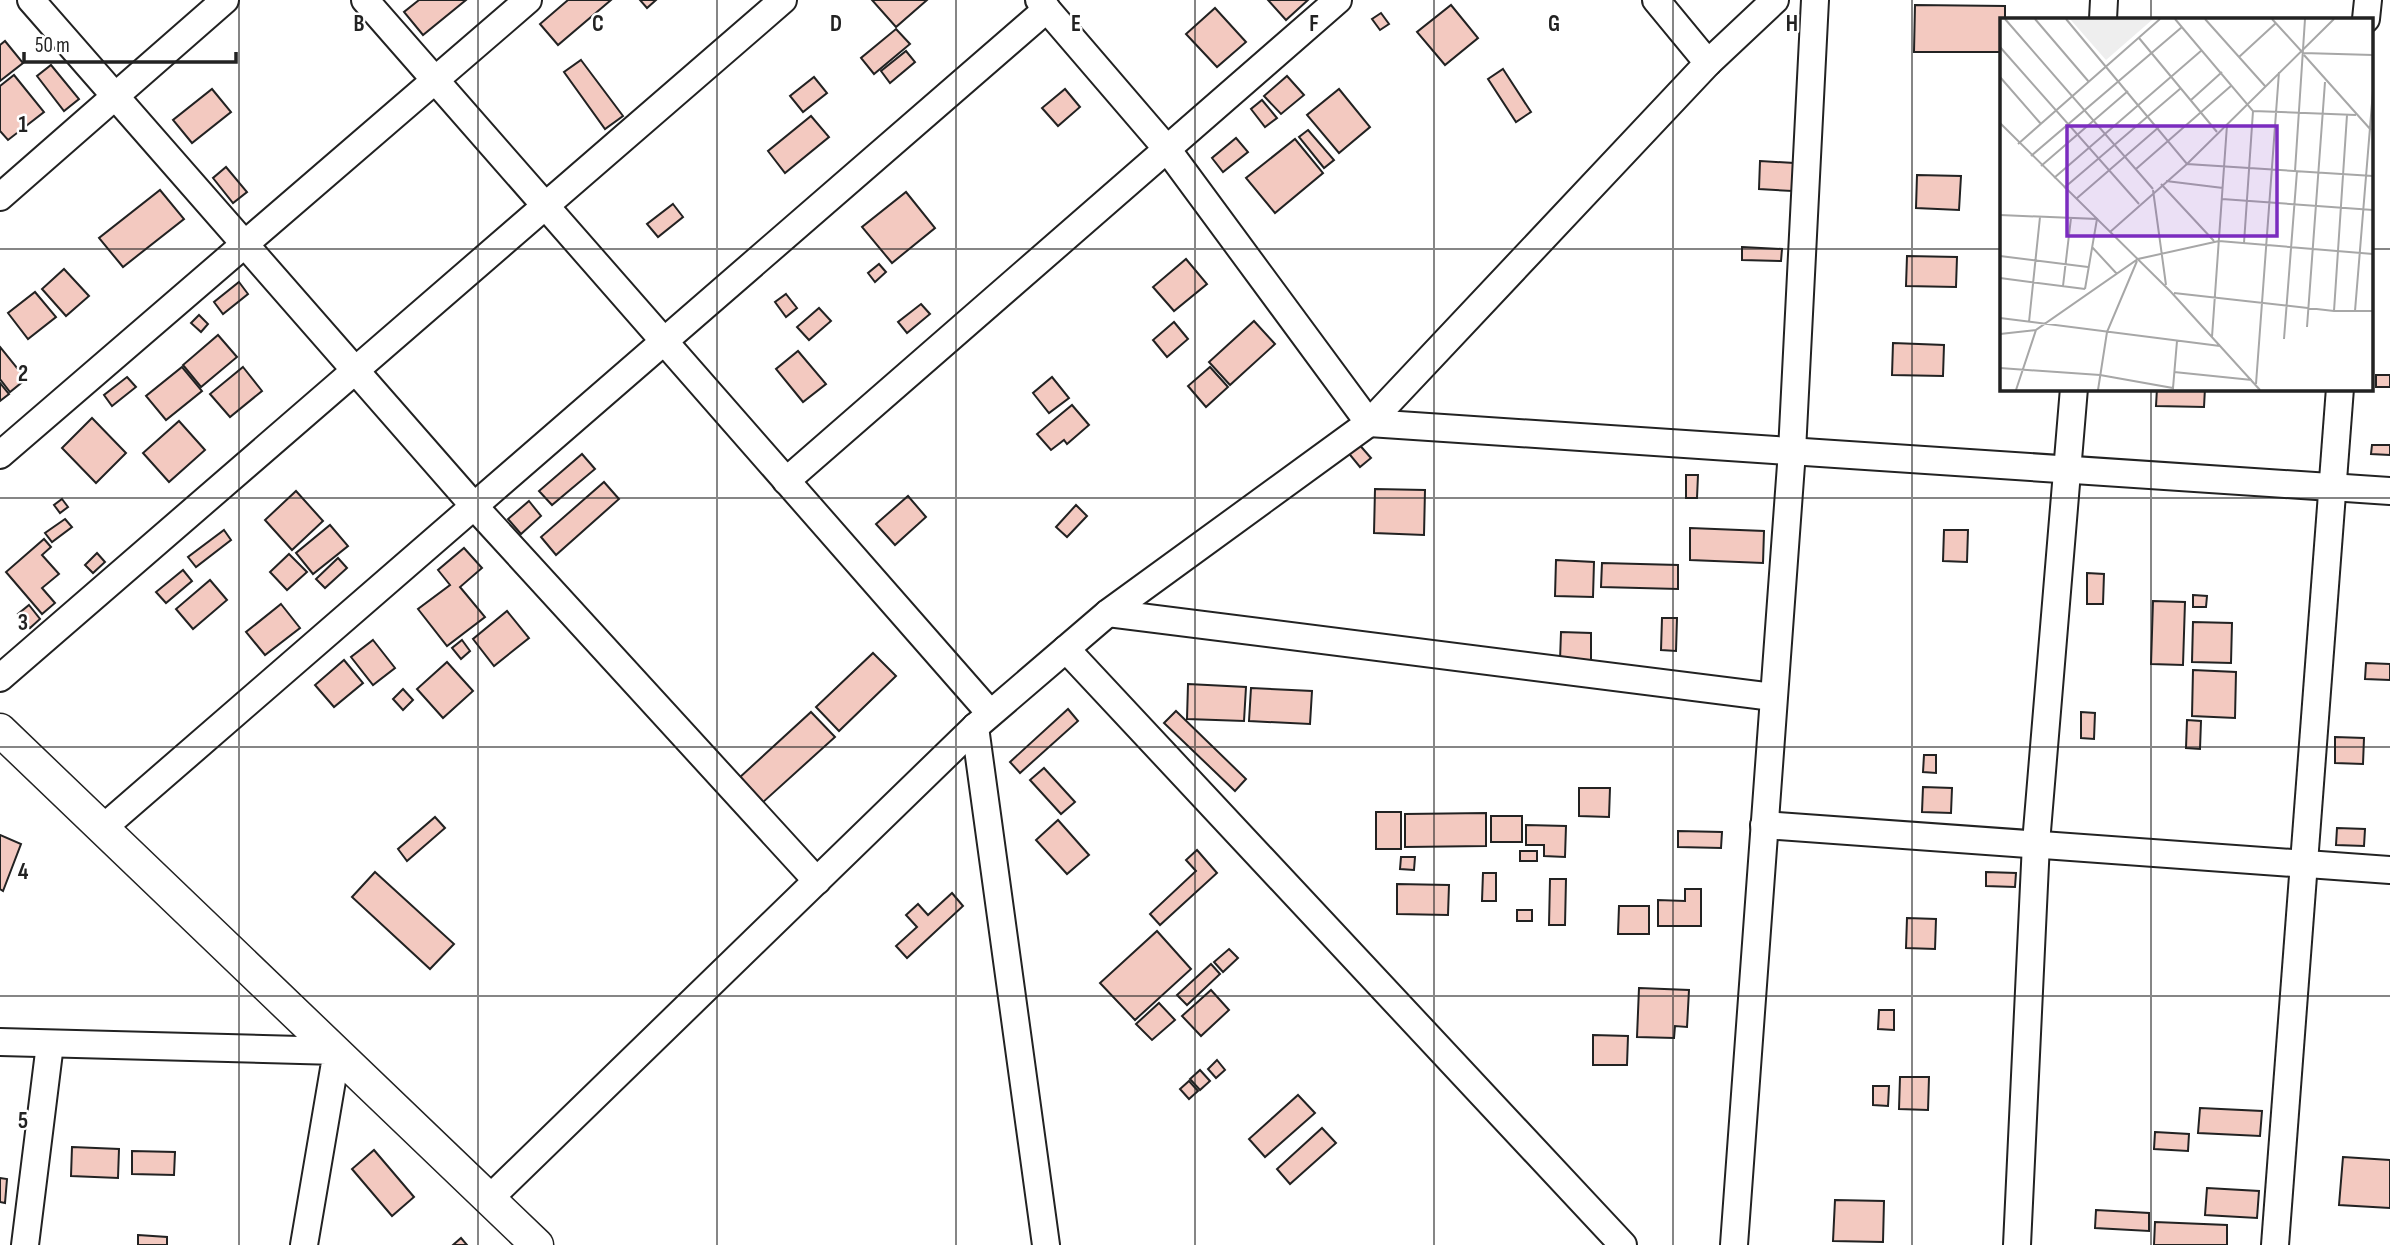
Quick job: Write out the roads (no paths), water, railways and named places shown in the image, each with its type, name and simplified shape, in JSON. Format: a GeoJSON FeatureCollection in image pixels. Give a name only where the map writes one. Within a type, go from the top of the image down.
{"type":"FeatureCollection","features":[{"type":"Feature","properties":{"kind":"street"},"geometry":{"type":"LineString","coordinates":[[31,0],[474,506],[817,881]]}},
{"type":"Feature","properties":{"kind":"street"},"geometry":{"type":"LineString","coordinates":[[0,197],[225,0]]}},
{"type":"Feature","properties":{"kind":"street"},"geometry":{"type":"LineString","coordinates":[[365,0],[786,481],[983,720],[1046,1245]]}},
{"type":"Feature","properties":{"kind":"street"},"geometry":{"type":"LineString","coordinates":[[0,455],[528,0]]}},
{"type":"Feature","properties":{"kind":"street"},"geometry":{"type":"LineString","coordinates":[[0,678],[783,0]]}},
{"type":"Feature","properties":{"kind":"street"},"geometry":{"type":"LineString","coordinates":[[786,481],[1338,0]]}},
{"type":"Feature","properties":{"kind":"street"},"geometry":{"type":"LineString","coordinates":[[1656,0],[1708,63]]}},
{"type":"Feature","properties":{"kind":"street"},"geometry":{"type":"LineString","coordinates":[[489,1199],[983,720],[1108,613],[1369,423],[1708,63],[1774,0]]}},
{"type":"Feature","properties":{"kind":"street"},"geometry":{"type":"LineString","coordinates":[[1734,1245],[1792,451],[1815,0]]}},
{"type":"Feature","properties":{"kind":"street"},"geometry":{"type":"LineString","coordinates":[[2103,18],[2104,0]]}},
{"type":"Feature","properties":{"kind":"street"},"geometry":{"type":"LineString","coordinates":[[2366,18],[2368,0]]}},
{"type":"Feature","properties":{"kind":"street"},"geometry":{"type":"LineString","coordinates":[[103,828],[665,342],[1043,5],[1167,149],[1369,423],[2390,491]]}},
{"type":"Feature","properties":{"kind":"street"},"geometry":{"type":"LineString","coordinates":[[2017,1245],[2036,843],[2074,390]]}},
{"type":"Feature","properties":{"kind":"street"},"geometry":{"type":"LineString","coordinates":[[2275,1245],[2340,390]]}},
{"type":"Feature","properties":{"kind":"street"},"geometry":{"type":"LineString","coordinates":[[1108,613],[1773,697]]}},
{"type":"Feature","properties":{"kind":"street"},"geometry":{"type":"LineString","coordinates":[[1066,649],[1623,1245]]}},
{"type":"Feature","properties":{"kind":"street"},"geometry":{"type":"LineString","coordinates":[[0,730],[537,1245]]}},
{"type":"Feature","properties":{"kind":"street"},"geometry":{"type":"LineString","coordinates":[[1764,824],[2390,870]]}},
{"type":"Feature","properties":{"kind":"street"},"geometry":{"type":"LineString","coordinates":[[0,1042],[337,1051]]}},
{"type":"Feature","properties":{"kind":"street"},"geometry":{"type":"LineString","coordinates":[[25,1245],[50,1044]]}},
{"type":"Feature","properties":{"kind":"street"},"geometry":{"type":"LineString","coordinates":[[304,1245],[337,1051]]}}]}
